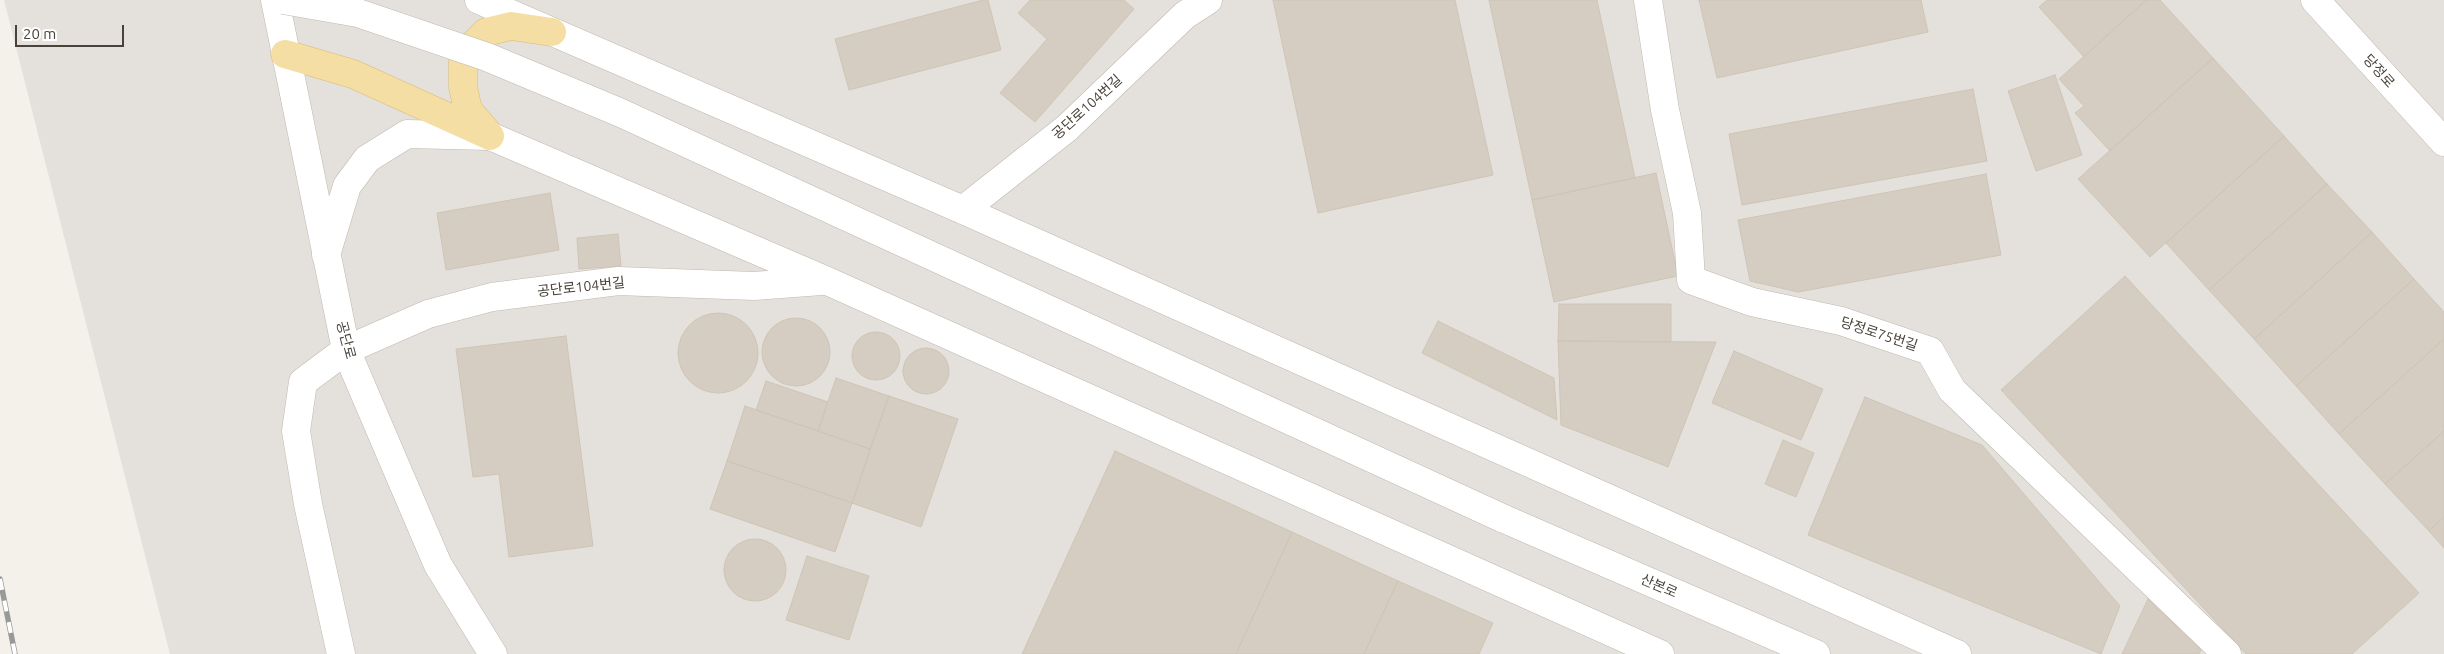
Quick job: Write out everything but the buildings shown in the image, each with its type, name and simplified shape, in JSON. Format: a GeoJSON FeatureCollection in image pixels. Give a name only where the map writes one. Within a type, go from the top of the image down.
{"type":"FeatureCollection","features":[{"type":"Feature","properties":{"kind":"main road"},"geometry":{"type":"LineString","coordinates":[[490,136],[468,110],[463,87],[463,62],[471,47],[486,32],[511,26],[552,32]]}},
{"type":"Feature","properties":{"kind":"main road"},"geometry":{"type":"LineString","coordinates":[[285,54],[353,74],[490,136]]}},
{"type":"Feature","properties":{"kind":"street","name":"공단로"},"geometry":{"type":"LineString","coordinates":[[275,0],[346,350],[438,565],[493,654]]}},
{"type":"Feature","properties":{"kind":"street","name":"산본로"},"geometry":{"type":"LineString","coordinates":[[283,0],[358,13],[487,58],[621,113],[1502,518],[1816,654]]}},
{"type":"Feature","properties":{"kind":"street"},"geometry":{"type":"LineString","coordinates":[[479,0],[963,210],[1956,654]]}},
{"type":"Feature","properties":{"kind":"street","name":"공단로104번길"},"geometry":{"type":"LineString","coordinates":[[963,210],[1067,128],[1185,16],[1208,0]]}},
{"type":"Feature","properties":{"kind":"street","name":"당정로75번길"},"geometry":{"type":"LineString","coordinates":[[1648,0],[1665,110],[1687,213],[1691,280],[1752,302],[1841,321],[1930,351],[1952,390],[2227,654]]}},
{"type":"Feature","properties":{"kind":"street","name":"당정로"},"geometry":{"type":"LineString","coordinates":[[2314,0],[2444,142]]}},
{"type":"Feature","properties":{"kind":"street"},"geometry":{"type":"LineString","coordinates":[[326,255],[347,186],[366,159],[407,134],[490,136],[825,280],[1660,654]]}},
{"type":"Feature","properties":{"kind":"street","name":"공단로104번길"},"geometry":{"type":"LineString","coordinates":[[341,654],[308,504],[296,431],[303,382],[346,350],[428,314],[492,297],[618,281],[754,286],[825,280]]}},
{"type":"Feature","properties":{"kind":"shaded area"},"geometry":{"type":"Polygon","coordinates":[[[4,0],[2444,0],[2444,654],[170,654],[4,0]]]}},
{"type":"Feature","properties":{"kind":"railway"},"geometry":{"type":"LineString","coordinates":[[0,579],[15,654]]}}]}
